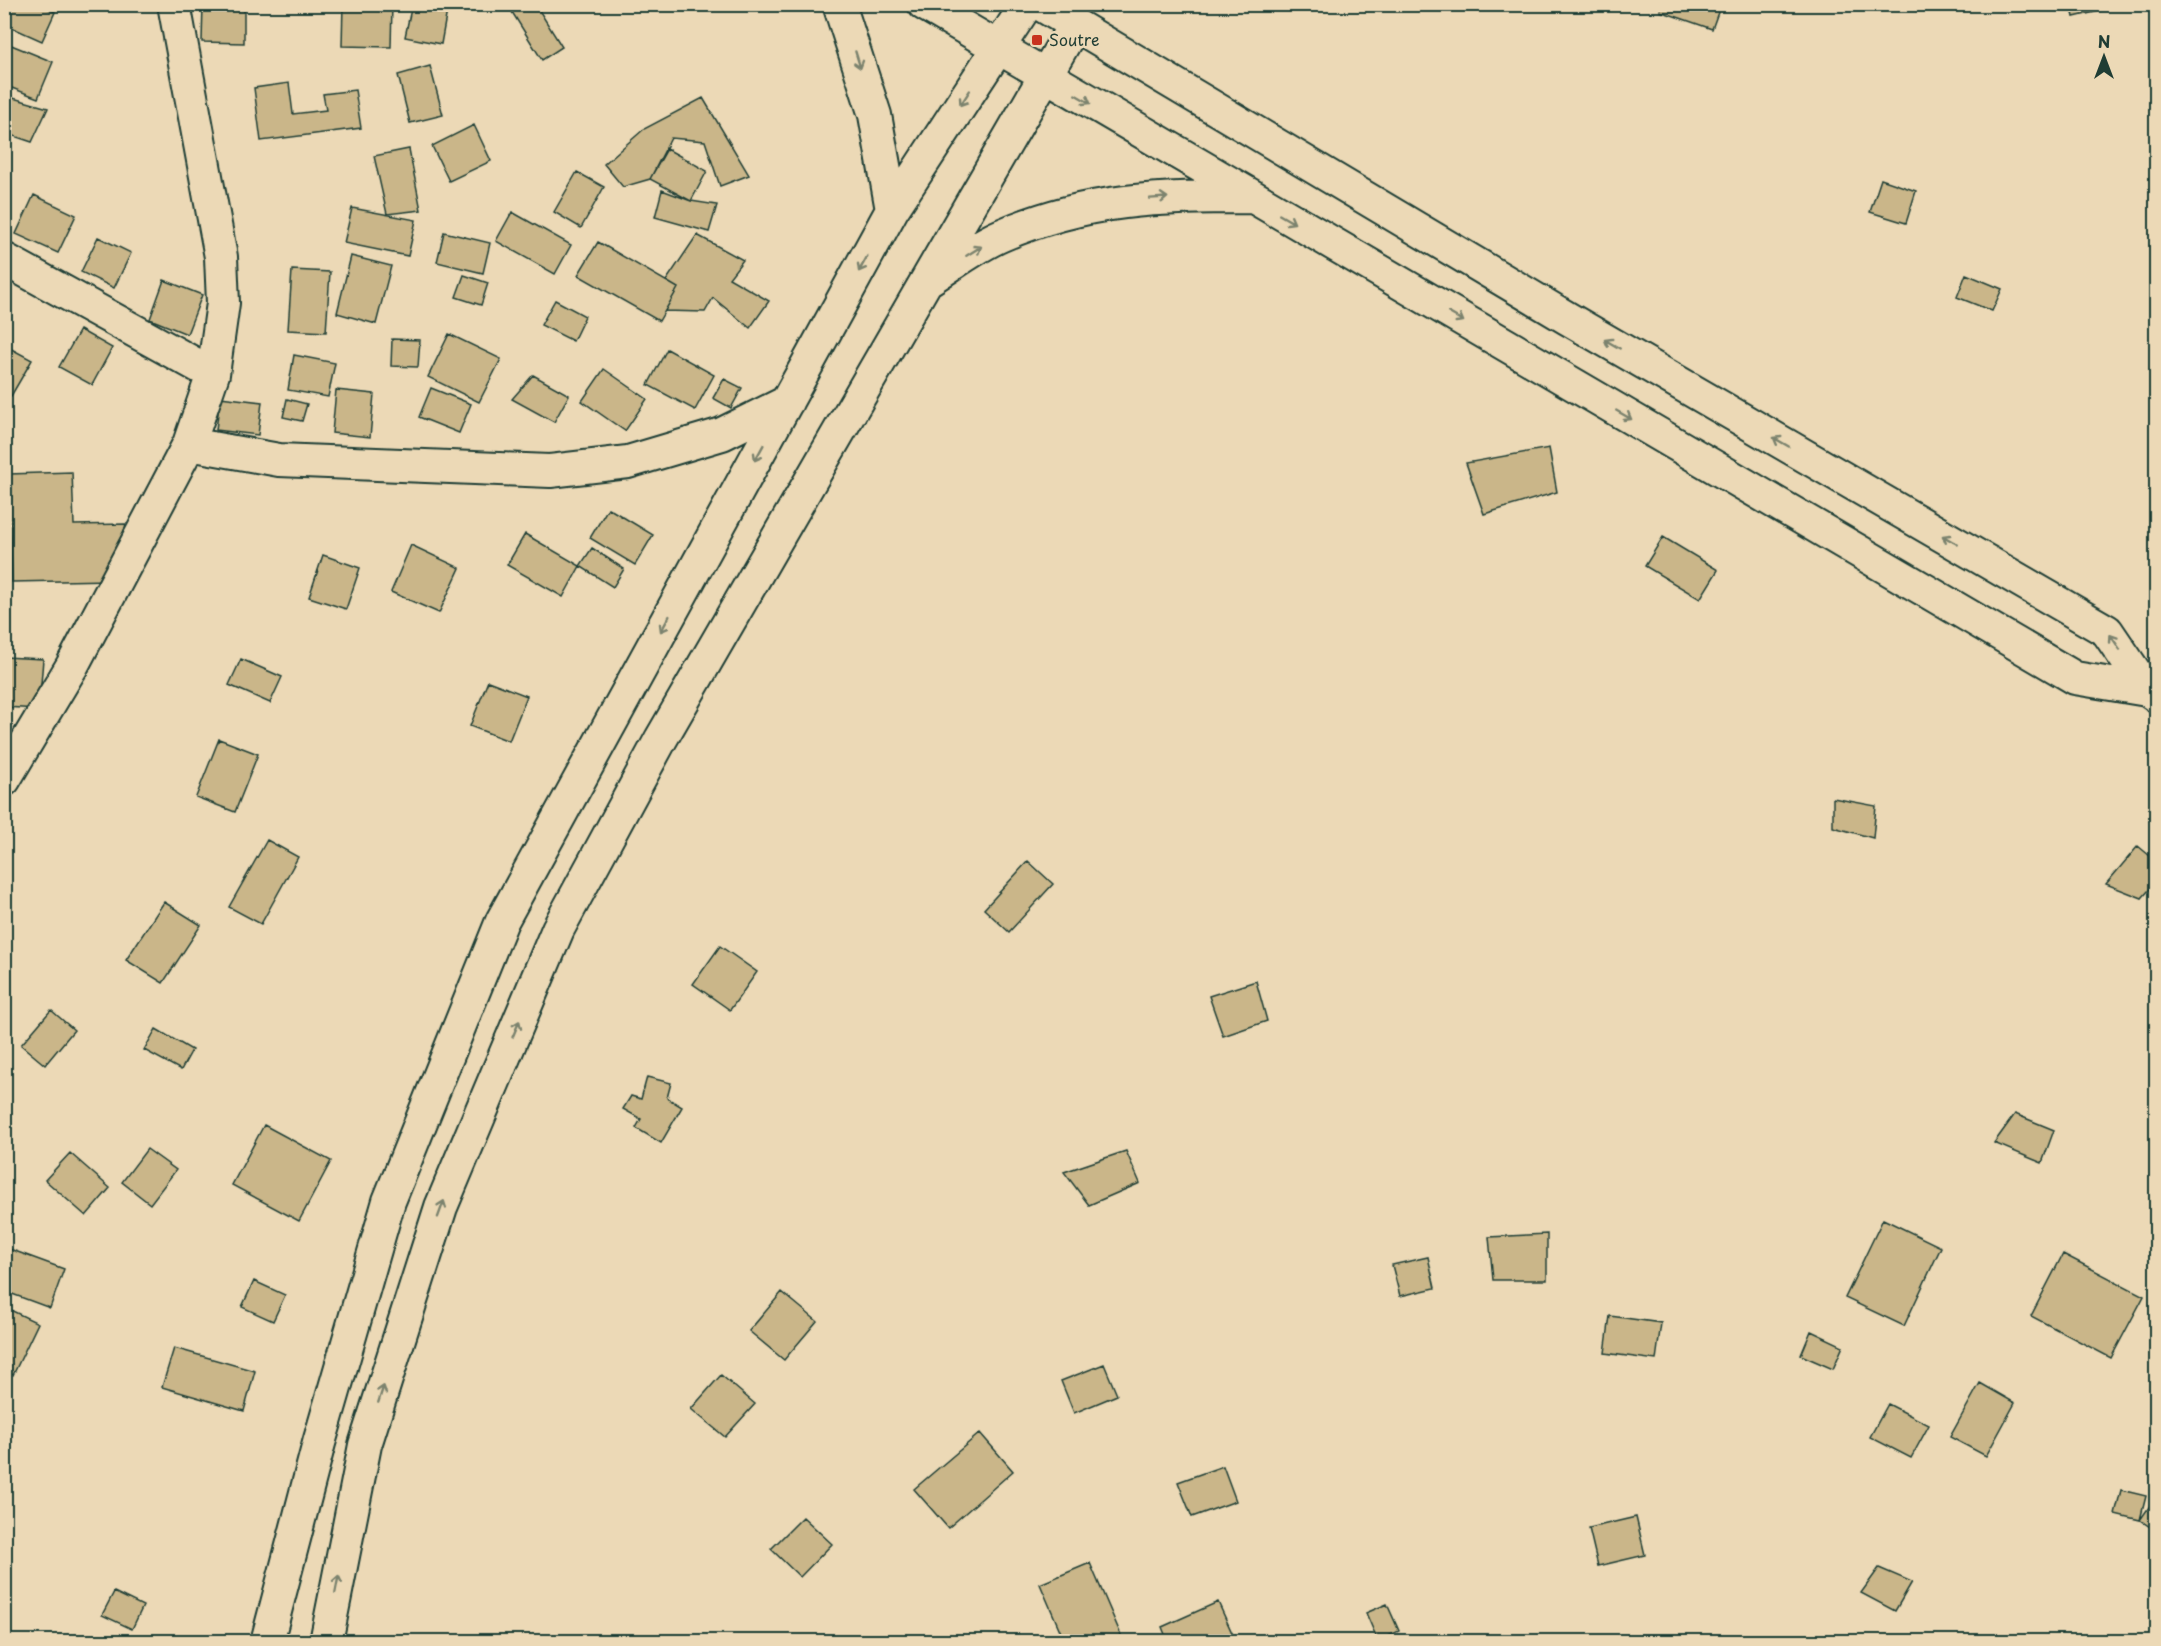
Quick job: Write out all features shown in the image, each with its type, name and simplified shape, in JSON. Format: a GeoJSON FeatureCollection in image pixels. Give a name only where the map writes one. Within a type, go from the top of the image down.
{"type":"FeatureCollection","features":[{"type":"Feature","properties":{"kind":"street"},"geometry":{"type":"LineString","coordinates":[[4,780],[72,666],[189,444],[213,374],[223,303],[221,257],[174,4]]}},
{"type":"Feature","properties":{"kind":"street"},"geometry":{"type":"LineString","coordinates":[[839,4],[874,114],[892,210]]}},
{"type":"Feature","properties":{"kind":"street"},"geometry":{"type":"LineString","coordinates":[[924,4],[1044,77],[2075,678],[2152,693]]}},
{"type":"Feature","properties":{"kind":"street"},"geometry":{"type":"LineString","coordinates":[[267,1641],[319,1443],[389,1201],[502,921],[892,210],[996,48],[1027,4]]}},
{"type":"Feature","properties":{"kind":"street"},"geometry":{"type":"LineString","coordinates":[[1040,4],[1567,318],[2107,631],[2152,693]]}},
{"type":"Feature","properties":{"kind":"street"},"geometry":{"type":"LineString","coordinates":[[326,1641],[365,1445],[441,1207],[558,929],[661,739],[1074,26]]}},
{"type":"Feature","properties":{"kind":"street"},"geometry":{"type":"LineString","coordinates":[[925,282],[1000,235],[1076,208],[1161,197],[1251,197]]}},
{"type":"Feature","properties":{"kind":"street"},"geometry":{"type":"LineString","coordinates":[[4,259],[213,374]]}},
{"type":"Feature","properties":{"kind":"street"},"geometry":{"type":"LineString","coordinates":[[189,444],[279,460],[550,471],[628,462],[722,434],[787,402]]}},
{"type":"Feature","properties":{"kind":"building"},"geometry":{"type":"Polygon","coordinates":[[[4,4],[39,4],[55,12],[42,41],[4,24],[4,4]]]}},
{"type":"Feature","properties":{"kind":"building"},"geometry":{"type":"Polygon","coordinates":[[[203,4],[244,4],[244,43],[202,42],[203,4]]]}},
{"type":"Feature","properties":{"kind":"building"},"geometry":{"type":"Polygon","coordinates":[[[343,4],[392,4],[391,47],[342,46],[343,4]]]}},
{"type":"Feature","properties":{"kind":"building"},"geometry":{"type":"Polygon","coordinates":[[[412,4],[448,5],[441,44],[405,37],[412,4]]]}},
{"type":"Feature","properties":{"kind":"building"},"geometry":{"type":"Polygon","coordinates":[[[507,4],[541,4],[537,7],[562,47],[542,60],[507,4]]]}},
{"type":"Feature","properties":{"kind":"building"},"geometry":{"type":"Polygon","coordinates":[[[1662,4],[1721,4],[1712,29],[1660,11],[1662,4]]]}},
{"type":"Feature","properties":{"kind":"building"},"geometry":{"type":"Polygon","coordinates":[[[2071,4],[2128,4],[2074,17],[2071,4]]]}},
{"type":"Feature","properties":{"kind":"building"},"geometry":{"type":"Polygon","coordinates":[[[4,42],[53,62],[38,98],[4,85],[4,42]]]}},
{"type":"Feature","properties":{"kind":"building"},"geometry":{"type":"Polygon","coordinates":[[[430,66],[443,115],[410,123],[398,75],[430,66]]]}},
{"type":"Feature","properties":{"kind":"building"},"geometry":{"type":"Polygon","coordinates":[[[289,83],[293,114],[326,110],[323,94],[355,90],[361,128],[261,141],[254,88],[289,83]]]}},
{"type":"Feature","properties":{"kind":"building"},"geometry":{"type":"Polygon","coordinates":[[[13,98],[48,108],[32,142],[5,133],[13,98]]]}},
{"type":"Feature","properties":{"kind":"building"},"geometry":{"type":"Polygon","coordinates":[[[703,98],[749,175],[720,186],[705,141],[671,138],[650,179],[623,187],[604,164],[644,129],[703,98]]]}},
{"type":"Feature","properties":{"kind":"building"},"geometry":{"type":"Polygon","coordinates":[[[474,125],[491,161],[449,181],[432,146],[474,125]]]}},
{"type":"Feature","properties":{"kind":"building"},"geometry":{"type":"Polygon","coordinates":[[[409,149],[421,210],[387,214],[374,156],[409,149]]]}},
{"type":"Feature","properties":{"kind":"building"},"geometry":{"type":"Polygon","coordinates":[[[667,149],[707,171],[691,201],[650,179],[667,149]]]}},
{"type":"Feature","properties":{"kind":"building"},"geometry":{"type":"Polygon","coordinates":[[[577,172],[604,187],[581,228],[554,212],[577,172]]]}},
{"type":"Feature","properties":{"kind":"building"},"geometry":{"type":"Polygon","coordinates":[[[1881,179],[1916,191],[1906,223],[1870,212],[1881,179]]]}},
{"type":"Feature","properties":{"kind":"building"},"geometry":{"type":"Polygon","coordinates":[[[662,190],[691,201],[717,205],[709,232],[655,217],[662,190]]]}},
{"type":"Feature","properties":{"kind":"building"},"geometry":{"type":"Polygon","coordinates":[[[34,195],[76,215],[58,253],[16,234],[34,195]]]}},
{"type":"Feature","properties":{"kind":"building"},"geometry":{"type":"Polygon","coordinates":[[[352,208],[416,220],[408,256],[344,243],[352,208]]]}},
{"type":"Feature","properties":{"kind":"building"},"geometry":{"type":"Polygon","coordinates":[[[512,212],[571,245],[555,274],[496,241],[512,212]]]}},
{"type":"Feature","properties":{"kind":"building"},"geometry":{"type":"Polygon","coordinates":[[[444,232],[490,243],[483,273],[437,262],[444,232]]]}},
{"type":"Feature","properties":{"kind":"building"},"geometry":{"type":"Polygon","coordinates":[[[697,235],[743,260],[729,278],[769,301],[750,328],[713,298],[705,312],[665,311],[678,288],[666,281],[697,235]]]}},
{"type":"Feature","properties":{"kind":"building"},"geometry":{"type":"Polygon","coordinates":[[[98,237],[131,253],[114,288],[81,272],[98,237]]]}},
{"type":"Feature","properties":{"kind":"building"},"geometry":{"type":"Polygon","coordinates":[[[598,242],[678,288],[659,321],[578,275],[598,242]]]}},
{"type":"Feature","properties":{"kind":"building"},"geometry":{"type":"Polygon","coordinates":[[[351,256],[391,266],[376,324],[337,313],[351,256]]]}},
{"type":"Feature","properties":{"kind":"building"},"geometry":{"type":"Polygon","coordinates":[[[292,270],[330,272],[326,332],[288,330],[292,270]]]}},
{"type":"Feature","properties":{"kind":"building"},"geometry":{"type":"Polygon","coordinates":[[[1966,274],[2002,289],[1992,311],[1957,297],[1966,274]]]}},
{"type":"Feature","properties":{"kind":"building"},"geometry":{"type":"Polygon","coordinates":[[[464,275],[488,283],[481,305],[456,297],[464,275]]]}},
{"type":"Feature","properties":{"kind":"building"},"geometry":{"type":"Polygon","coordinates":[[[164,280],[202,295],[187,334],[150,319],[164,280]]]}},
{"type":"Feature","properties":{"kind":"building"},"geometry":{"type":"Polygon","coordinates":[[[555,300],[585,316],[573,341],[541,325],[555,300]]]}},
{"type":"Feature","properties":{"kind":"building"},"geometry":{"type":"Polygon","coordinates":[[[80,330],[112,348],[92,385],[59,367],[80,330]]]}},
{"type":"Feature","properties":{"kind":"building"},"geometry":{"type":"Polygon","coordinates":[[[449,334],[501,359],[479,402],[428,377],[449,334]]]}},
{"type":"Feature","properties":{"kind":"building"},"geometry":{"type":"Polygon","coordinates":[[[392,339],[420,340],[418,367],[391,366],[392,339]]]}},
{"type":"Feature","properties":{"kind":"building"},"geometry":{"type":"Polygon","coordinates":[[[4,345],[32,360],[11,396],[4,393],[4,345]]]}},
{"type":"Feature","properties":{"kind":"building"},"geometry":{"type":"Polygon","coordinates":[[[667,349],[714,375],[695,410],[648,385],[667,349]]]}},
{"type":"Feature","properties":{"kind":"building"},"geometry":{"type":"Polygon","coordinates":[[[294,355],[335,363],[328,397],[288,390],[294,355]]]}},
{"type":"Feature","properties":{"kind":"building"},"geometry":{"type":"Polygon","coordinates":[[[604,369],[647,399],[625,431],[582,401],[604,369]]]}},
{"type":"Feature","properties":{"kind":"building"},"geometry":{"type":"Polygon","coordinates":[[[533,375],[569,395],[554,422],[512,399],[533,375]]]}},
{"type":"Feature","properties":{"kind":"building"},"geometry":{"type":"Polygon","coordinates":[[[724,379],[742,388],[731,408],[713,398],[724,379]]]}},
{"type":"Feature","properties":{"kind":"building"},"geometry":{"type":"Polygon","coordinates":[[[431,388],[471,404],[459,433],[419,417],[431,388]]]}},
{"type":"Feature","properties":{"kind":"building"},"geometry":{"type":"Polygon","coordinates":[[[336,390],[374,394],[370,437],[332,433],[336,390]]]}},
{"type":"Feature","properties":{"kind":"building"},"geometry":{"type":"Polygon","coordinates":[[[220,397],[262,402],[258,435],[216,430],[220,397]]]}},
{"type":"Feature","properties":{"kind":"building"},"geometry":{"type":"Polygon","coordinates":[[[287,399],[307,404],[302,421],[283,417],[287,399]]]}},
{"type":"Feature","properties":{"kind":"building"},"geometry":{"type":"Polygon","coordinates":[[[1549,448],[1557,492],[1484,514],[1466,463],[1549,448]]]}},
{"type":"Feature","properties":{"kind":"building"},"geometry":{"type":"Polygon","coordinates":[[[72,472],[74,525],[126,524],[110,580],[12,582],[9,474],[72,472]]]}},
{"type":"Feature","properties":{"kind":"building"},"geometry":{"type":"Polygon","coordinates":[[[608,508],[653,535],[635,565],[590,538],[608,508]]]}},
{"type":"Feature","properties":{"kind":"building"},"geometry":{"type":"Polygon","coordinates":[[[525,534],[580,566],[563,597],[507,565],[525,534]]]}},
{"type":"Feature","properties":{"kind":"building"},"geometry":{"type":"Polygon","coordinates":[[[1663,537],[1718,570],[1700,599],[1645,566],[1663,537]]]}},
{"type":"Feature","properties":{"kind":"building"},"geometry":{"type":"Polygon","coordinates":[[[411,545],[460,568],[439,613],[391,592],[411,545]]]}},
{"type":"Feature","properties":{"kind":"building"},"geometry":{"type":"Polygon","coordinates":[[[592,548],[624,569],[613,587],[580,566],[592,548]]]}},
{"type":"Feature","properties":{"kind":"building"},"geometry":{"type":"Polygon","coordinates":[[[323,555],[360,568],[346,609],[309,597],[323,555]]]}},
{"type":"Feature","properties":{"kind":"building"},"geometry":{"type":"Polygon","coordinates":[[[4,657],[43,659],[39,709],[4,707],[4,657]]]}},
{"type":"Feature","properties":{"kind":"building"},"geometry":{"type":"Polygon","coordinates":[[[241,659],[282,677],[270,703],[229,685],[241,659]]]}},
{"type":"Feature","properties":{"kind":"building"},"geometry":{"type":"Polygon","coordinates":[[[488,681],[527,696],[509,741],[470,726],[488,681]]]}},
{"type":"Feature","properties":{"kind":"building"},"geometry":{"type":"Polygon","coordinates":[[[219,739],[258,754],[235,812],[196,797],[219,739]]]}},
{"type":"Feature","properties":{"kind":"building"},"geometry":{"type":"Polygon","coordinates":[[[1833,798],[1876,806],[1873,838],[1833,827],[1833,798]]]}},
{"type":"Feature","properties":{"kind":"building"},"geometry":{"type":"Polygon","coordinates":[[[267,840],[298,857],[261,924],[229,907],[267,840]]]}},
{"type":"Feature","properties":{"kind":"building"},"geometry":{"type":"Polygon","coordinates":[[[2138,846],[2156,861],[2156,882],[2142,898],[2106,884],[2138,846]]]}},
{"type":"Feature","properties":{"kind":"building"},"geometry":{"type":"Polygon","coordinates":[[[1028,861],[1053,884],[1009,932],[984,909],[1028,861]]]}},
{"type":"Feature","properties":{"kind":"building"},"geometry":{"type":"Polygon","coordinates":[[[164,902],[201,925],[163,983],[126,960],[164,902]]]}},
{"type":"Feature","properties":{"kind":"building"},"geometry":{"type":"Polygon","coordinates":[[[720,946],[757,972],[730,1010],[693,984],[720,946]]]}},
{"type":"Feature","properties":{"kind":"building"},"geometry":{"type":"Polygon","coordinates":[[[1256,981],[1267,1021],[1223,1036],[1209,996],[1256,981]]]}},
{"type":"Feature","properties":{"kind":"building"},"geometry":{"type":"Polygon","coordinates":[[[51,1010],[74,1030],[45,1065],[21,1045],[51,1010]]]}},
{"type":"Feature","properties":{"kind":"building"},"geometry":{"type":"Polygon","coordinates":[[[156,1029],[192,1050],[181,1070],[144,1050],[156,1029]]]}},
{"type":"Feature","properties":{"kind":"building"},"geometry":{"type":"Polygon","coordinates":[[[647,1077],[671,1083],[667,1098],[682,1107],[661,1143],[636,1128],[641,1119],[623,1109],[631,1096],[641,1099],[647,1077]]]}},
{"type":"Feature","properties":{"kind":"building"},"geometry":{"type":"Polygon","coordinates":[[[2015,1114],[2054,1130],[2042,1163],[1994,1143],[2015,1114]]]}},
{"type":"Feature","properties":{"kind":"building"},"geometry":{"type":"Polygon","coordinates":[[[264,1125],[331,1161],[299,1221],[232,1185],[264,1125]]]}},
{"type":"Feature","properties":{"kind":"building"},"geometry":{"type":"Polygon","coordinates":[[[147,1149],[176,1170],[150,1204],[122,1182],[147,1149]]]}},
{"type":"Feature","properties":{"kind":"building"},"geometry":{"type":"Polygon","coordinates":[[[1126,1151],[1140,1183],[1089,1205],[1064,1172],[1126,1151]]]}},
{"type":"Feature","properties":{"kind":"building"},"geometry":{"type":"Polygon","coordinates":[[[70,1153],[110,1188],[86,1216],[45,1180],[70,1153]]]}},
{"type":"Feature","properties":{"kind":"building"},"geometry":{"type":"Polygon","coordinates":[[[1883,1219],[1941,1247],[1904,1326],[1845,1298],[1883,1219]]]}},
{"type":"Feature","properties":{"kind":"building"},"geometry":{"type":"Polygon","coordinates":[[[1547,1234],[1547,1280],[1493,1280],[1489,1237],[1547,1234]]]}},
{"type":"Feature","properties":{"kind":"building"},"geometry":{"type":"Polygon","coordinates":[[[4,1247],[64,1269],[50,1308],[4,1291],[4,1247]]]}},
{"type":"Feature","properties":{"kind":"building"},"geometry":{"type":"Polygon","coordinates":[[[2063,1254],[2144,1296],[2111,1358],[2031,1316],[2063,1254]]]}},
{"type":"Feature","properties":{"kind":"building"},"geometry":{"type":"Polygon","coordinates":[[[1428,1257],[1435,1288],[1400,1296],[1392,1265],[1428,1257]]]}},
{"type":"Feature","properties":{"kind":"building"},"geometry":{"type":"Polygon","coordinates":[[[254,1281],[285,1295],[273,1321],[242,1307],[254,1281]]]}},
{"type":"Feature","properties":{"kind":"building"},"geometry":{"type":"Polygon","coordinates":[[[782,1292],[817,1321],[784,1360],[749,1331],[782,1292]]]}},
{"type":"Feature","properties":{"kind":"building"},"geometry":{"type":"Polygon","coordinates":[[[4,1307],[38,1323],[13,1375],[4,1371],[4,1307]]]}},
{"type":"Feature","properties":{"kind":"building"},"geometry":{"type":"Polygon","coordinates":[[[1610,1316],[1661,1323],[1656,1360],[1605,1353],[1610,1316]]]}},
{"type":"Feature","properties":{"kind":"building"},"geometry":{"type":"Polygon","coordinates":[[[1811,1331],[1843,1346],[1833,1369],[1801,1355],[1811,1331]]]}},
{"type":"Feature","properties":{"kind":"building"},"geometry":{"type":"Polygon","coordinates":[[[174,1348],[255,1371],[244,1411],[162,1387],[174,1348]]]}},
{"type":"Feature","properties":{"kind":"building"},"geometry":{"type":"Polygon","coordinates":[[[1104,1364],[1117,1395],[1074,1413],[1061,1381],[1104,1364]]]}},
{"type":"Feature","properties":{"kind":"building"},"geometry":{"type":"Polygon","coordinates":[[[721,1375],[755,1404],[725,1437],[691,1409],[721,1375]]]}},
{"type":"Feature","properties":{"kind":"building"},"geometry":{"type":"Polygon","coordinates":[[[1980,1383],[2015,1403],[1986,1456],[1950,1437],[1980,1383]]]}},
{"type":"Feature","properties":{"kind":"building"},"geometry":{"type":"Polygon","coordinates":[[[1888,1404],[1929,1425],[1911,1458],[1870,1437],[1888,1404]]]}},
{"type":"Feature","properties":{"kind":"building"},"geometry":{"type":"Polygon","coordinates":[[[980,1433],[1013,1471],[948,1528],[914,1489],[980,1433]]]}},
{"type":"Feature","properties":{"kind":"building"},"geometry":{"type":"Polygon","coordinates":[[[1223,1466],[1236,1501],[1192,1517],[1178,1482],[1223,1466]]]}},
{"type":"Feature","properties":{"kind":"building"},"geometry":{"type":"Polygon","coordinates":[[[2121,1490],[2146,1496],[2140,1520],[2115,1514],[2121,1490]]]}},
{"type":"Feature","properties":{"kind":"building"},"geometry":{"type":"Polygon","coordinates":[[[2156,1497],[2156,1531],[2140,1520],[2156,1497]]]}},
{"type":"Feature","properties":{"kind":"building"},"geometry":{"type":"Polygon","coordinates":[[[803,1517],[832,1544],[800,1577],[771,1549],[803,1517]]]}},
{"type":"Feature","properties":{"kind":"building"},"geometry":{"type":"Polygon","coordinates":[[[1636,1517],[1645,1555],[1598,1566],[1589,1528],[1636,1517]]]}},
{"type":"Feature","properties":{"kind":"building"},"geometry":{"type":"Polygon","coordinates":[[[1090,1563],[1124,1642],[1065,1642],[1040,1584],[1090,1563]]]}},
{"type":"Feature","properties":{"kind":"building"},"geometry":{"type":"Polygon","coordinates":[[[1879,1568],[1912,1582],[1895,1611],[1861,1593],[1879,1568]]]}},
{"type":"Feature","properties":{"kind":"building"},"geometry":{"type":"Polygon","coordinates":[[[114,1592],[143,1606],[132,1629],[102,1615],[114,1592]]]}},
{"type":"Feature","properties":{"kind":"building"},"geometry":{"type":"Polygon","coordinates":[[[1218,1602],[1233,1635],[1218,1642],[1168,1642],[1162,1627],[1218,1602]]]}},
{"type":"Feature","properties":{"kind":"building"},"geometry":{"type":"Polygon","coordinates":[[[1387,1604],[1399,1631],[1378,1641],[1366,1613],[1387,1604]]]}},
{"type":"Feature","properties":{"kind":"place","name":"Soutre"},"geometry":{"type":"Point","coordinates":[1037,40]}}]}
